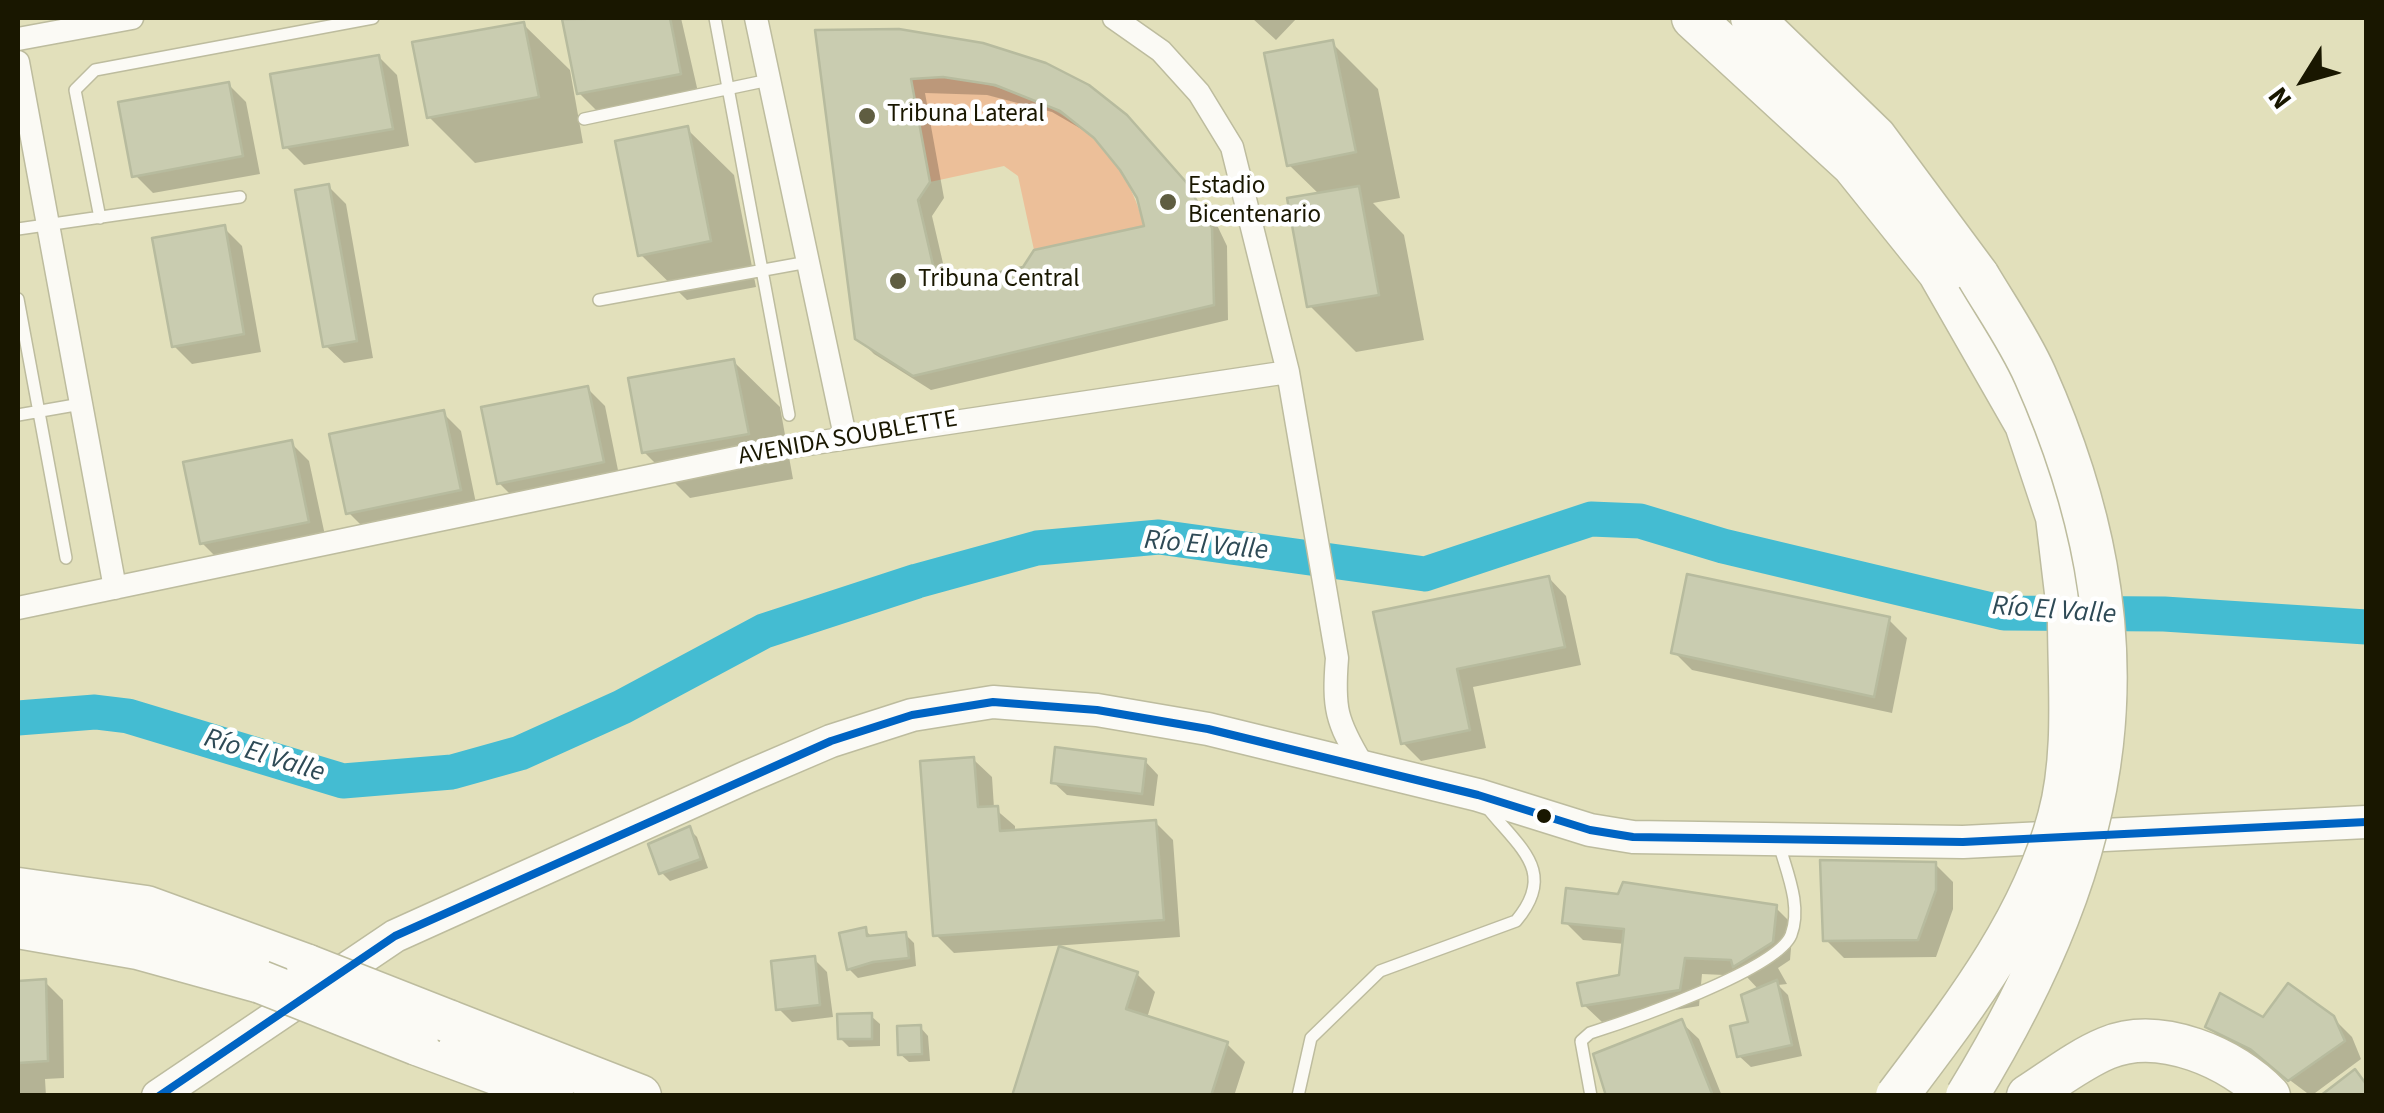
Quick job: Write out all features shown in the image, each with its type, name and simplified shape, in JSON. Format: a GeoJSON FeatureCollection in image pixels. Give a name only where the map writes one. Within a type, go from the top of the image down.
{"type":"FeatureCollection","features":[{"type":"Feature","properties":{"kind":"highway"},"geometry":{"type":"LineString","coordinates":[[1693,18],[1853,166],[1958,273],[2026,424],[2057,517],[2069,618],[2069,716],[2065,787],[2051,843],[1986,974],[1898,1096]]}},
{"type":"Feature","properties":{"kind":"highway"},"geometry":{"type":"LineString","coordinates":[[1752,18],[1875,137],[1958,273],[2034,372],[2074,476],[2096,564],[2108,672],[2093,803],[2072,881],[2038,973],[1967,1096]]}},
{"type":"Feature","properties":{"kind":"highway"},"geometry":{"type":"LineString","coordinates":[[18,889],[146,907],[308,966],[557,1096]]}},
{"type":"Feature","properties":{"kind":"highway"},"geometry":{"type":"LineString","coordinates":[[18,927],[138,948],[640,1096]]}},
{"type":"Feature","properties":{"kind":"highway"},"geometry":{"type":"LineString","coordinates":[[2028,1096],[2109,1047],[2138,1042],[2217,1056],[2251,1077],[2269,1096]]}},
{"type":"Feature","properties":{"kind":"street"},"geometry":{"type":"LineString","coordinates":[[18,40],[132,18]]}},
{"type":"Feature","properties":{"kind":"street"},"geometry":{"type":"LineString","coordinates":[[756,18],[845,436]]}},
{"type":"Feature","properties":{"kind":"street"},"geometry":{"type":"LineString","coordinates":[[1114,18],[1161,51],[1199,93],[1232,147],[1288,372],[1336,658],[1336,714],[1362,764]]}},
{"type":"Feature","properties":{"kind":"street"},"geometry":{"type":"LineString","coordinates":[[18,62],[115,588]]}},
{"type":"Feature","properties":{"kind":"street","name":"AVENIDA SOUBLETTE"},"geometry":{"type":"LineString","coordinates":[[18,608],[845,436],[1288,372]]}},
{"type":"Feature","properties":{"kind":"street"},"geometry":{"type":"LineString","coordinates":[[158,1096],[395,936],[781,763],[912,715],[993,702],[1097,710],[1208,728],[1362,764],[1478,794],[1590,830],[1619,834],[1963,842],[2366,822]]}},
{"type":"Feature","properties":{"kind":"lane"},"geometry":{"type":"LineString","coordinates":[[100,218],[75,90],[95,70],[373,18]]}},
{"type":"Feature","properties":{"kind":"lane"},"geometry":{"type":"LineString","coordinates":[[715,18],[789,415]]}},
{"type":"Feature","properties":{"kind":"lane"},"geometry":{"type":"LineString","coordinates":[[584,119],[769,80]]}},
{"type":"Feature","properties":{"kind":"lane"},"geometry":{"type":"LineString","coordinates":[[18,229],[240,197]]}},
{"type":"Feature","properties":{"kind":"lane"},"geometry":{"type":"LineString","coordinates":[[599,300],[808,262]]}},
{"type":"Feature","properties":{"kind":"lane"},"geometry":{"type":"LineString","coordinates":[[18,299],[66,558]]}},
{"type":"Feature","properties":{"kind":"lane"},"geometry":{"type":"LineString","coordinates":[[18,416],[81,404]]}},
{"type":"Feature","properties":{"kind":"lane"},"geometry":{"type":"LineString","coordinates":[[1298,1096],[1311,1038],[1380,970],[1516,921],[1530,904],[1537,888],[1533,865],[1478,794]]}},
{"type":"Feature","properties":{"kind":"lane"},"geometry":{"type":"LineString","coordinates":[[1591,1096],[1580,1053],[1581,1041],[1590,1032],[1676,1004],[1774,955],[1790,937],[1795,901],[1778,840]]}},
{"type":"Feature","properties":{"kind":"lane"},"geometry":{"type":"LineString","coordinates":[[18,941],[82,939]]}},
{"type":"Feature","properties":{"kind":"shaded area"},"geometry":{"type":"Polygon","coordinates":[[[943,77],[1009,91],[1069,119],[1115,163],[1132,192],[1144,226],[1034,250],[1018,176],[1004,166],[930,182],[911,79],[943,77]]]}},
{"type":"Feature","properties":{"kind":"building"},"geometry":{"type":"Polygon","coordinates":[[[670,18],[681,74],[577,94],[562,19],[670,18]]]}},
{"type":"Feature","properties":{"kind":"building"},"geometry":{"type":"Polygon","coordinates":[[[524,22],[539,97],[427,118],[412,42],[524,22]]]}},
{"type":"Feature","properties":{"kind":"building"},"geometry":{"type":"Polygon","coordinates":[[[899,29],[983,43],[1046,63],[1089,85],[1127,115],[1186,182],[1212,228],[1214,305],[913,376],[855,339],[815,30],[899,29]],[[943,77],[911,79],[930,182],[918,200],[933,265],[959,281],[1023,267],[1034,250],[1144,226],[1137,198],[1120,170],[1094,138],[1060,111],[995,85],[943,77]]]}},
{"type":"Feature","properties":{"kind":"building"},"geometry":{"type":"Polygon","coordinates":[[[1333,40],[1356,152],[1287,166],[1264,53],[1333,40]]]}},
{"type":"Feature","properties":{"kind":"building"},"geometry":{"type":"Polygon","coordinates":[[[379,55],[393,129],[283,148],[270,74],[379,55]]]}},
{"type":"Feature","properties":{"kind":"building"},"geometry":{"type":"Polygon","coordinates":[[[229,82],[243,156],[132,177],[118,102],[229,82]]]}},
{"type":"Feature","properties":{"kind":"building"},"geometry":{"type":"Polygon","coordinates":[[[688,126],[711,241],[638,256],[615,141],[688,126]]]}},
{"type":"Feature","properties":{"kind":"building"},"geometry":{"type":"Polygon","coordinates":[[[329,184],[357,341],[323,347],[295,190],[329,184]]]}},
{"type":"Feature","properties":{"kind":"building"},"geometry":{"type":"Polygon","coordinates":[[[1359,186],[1379,295],[1307,307],[1287,198],[1359,186]]]}},
{"type":"Feature","properties":{"kind":"building"},"geometry":{"type":"Polygon","coordinates":[[[225,225],[244,334],[172,347],[152,238],[225,225]]]}},
{"type":"Feature","properties":{"kind":"building"},"geometry":{"type":"Polygon","coordinates":[[[734,359],[749,434],[642,453],[628,378],[734,359]]]}},
{"type":"Feature","properties":{"kind":"building"},"geometry":{"type":"Polygon","coordinates":[[[588,386],[604,462],[497,484],[481,407],[588,386]]]}},
{"type":"Feature","properties":{"kind":"building"},"geometry":{"type":"Polygon","coordinates":[[[444,410],[461,490],[346,514],[329,434],[444,410]]]}},
{"type":"Feature","properties":{"kind":"building"},"geometry":{"type":"Polygon","coordinates":[[[292,440],[309,522],[200,544],[183,462],[292,440]]]}},
{"type":"Feature","properties":{"kind":"building"},"geometry":{"type":"Polygon","coordinates":[[[1687,574],[1890,617],[1874,697],[1671,653],[1687,574]]]}},
{"type":"Feature","properties":{"kind":"building"},"geometry":{"type":"Polygon","coordinates":[[[1549,576],[1565,647],[1457,669],[1470,730],[1401,744],[1373,612],[1549,576]]]}},
{"type":"Feature","properties":{"kind":"building"},"geometry":{"type":"Polygon","coordinates":[[[1055,747],[1146,759],[1142,794],[1051,783],[1055,747]]]}},
{"type":"Feature","properties":{"kind":"building"},"geometry":{"type":"Polygon","coordinates":[[[974,757],[978,807],[998,806],[1000,831],[1156,820],[1164,920],[933,936],[920,761],[974,757]]]}},
{"type":"Feature","properties":{"kind":"building"},"geometry":{"type":"Polygon","coordinates":[[[690,826],[701,859],[659,874],[648,844],[690,826]]]}},
{"type":"Feature","properties":{"kind":"building"},"geometry":{"type":"Polygon","coordinates":[[[1820,860],[1936,862],[1936,890],[1918,940],[1823,941],[1820,860]]]}},
{"type":"Feature","properties":{"kind":"building"},"geometry":{"type":"Polygon","coordinates":[[[1623,882],[1777,905],[1773,942],[1733,967],[1731,960],[1685,958],[1680,990],[1582,1006],[1577,983],[1619,975],[1624,929],[1562,923],[1566,888],[1618,894],[1623,882]]]}},
{"type":"Feature","properties":{"kind":"building"},"geometry":{"type":"Polygon","coordinates":[[[866,927],[867,936],[906,932],[909,958],[847,970],[839,933],[866,927]]]}},
{"type":"Feature","properties":{"kind":"building"},"geometry":{"type":"Polygon","coordinates":[[[1059,946],[1138,972],[1126,1009],[1228,1042],[1211,1096],[1012,1096],[1059,946]]]}},
{"type":"Feature","properties":{"kind":"building"},"geometry":{"type":"Polygon","coordinates":[[[815,956],[820,1005],[776,1010],[771,961],[815,956]]]}},
{"type":"Feature","properties":{"kind":"building"},"geometry":{"type":"Polygon","coordinates":[[[46,979],[48,1061],[18,1063],[18,981],[46,979]]]}},
{"type":"Feature","properties":{"kind":"building"},"geometry":{"type":"Polygon","coordinates":[[[1777,980],[1792,1045],[1737,1057],[1730,1026],[1748,1022],[1741,995],[1777,980]]]}},
{"type":"Feature","properties":{"kind":"building"},"geometry":{"type":"Polygon","coordinates":[[[2288,983],[2334,1016],[2345,1041],[2288,1081],[2250,1049],[2205,1027],[2220,993],[2263,1017],[2288,983]]]}},
{"type":"Feature","properties":{"kind":"building"},"geometry":{"type":"Polygon","coordinates":[[[872,1013],[872,1039],[838,1039],[837,1014],[872,1013]]]}},
{"type":"Feature","properties":{"kind":"building"},"geometry":{"type":"Polygon","coordinates":[[[1682,1019],[1713,1096],[1606,1096],[1593,1054],[1682,1019]]]}},
{"type":"Feature","properties":{"kind":"building"},"geometry":{"type":"Polygon","coordinates":[[[921,1025],[922,1054],[898,1055],[897,1026],[921,1025]]]}},
{"type":"Feature","properties":{"kind":"building"},"geometry":{"type":"Polygon","coordinates":[[[2355,1069],[2366,1084],[2366,1096],[2320,1096],[2355,1069]]]}},
{"type":"Feature","properties":{"kind":"waterway","name":"Río El Valle"},"geometry":{"type":"LineString","coordinates":[[18,718],[95,712],[128,716],[343,781],[452,772],[520,753],[622,707],[764,631],[917,581],[1037,548],[1159,537],[1425,574],[1591,519],[1640,521],[1723,546],[2004,613],[2164,614],[2366,627]]}},
{"type":"Feature","properties":{"kind":"transit line"},"geometry":{"type":"LineString","coordinates":[[159,1096],[395,936],[831,741],[912,715],[993,702],[1097,710],[1208,729],[1478,795],[1590,830],[1633,837],[1963,842],[2366,822]]}},
{"type":"Feature","properties":{"kind":"place","name":"Tribuna Lateral"},"geometry":{"type":"Point","coordinates":[867,116]}},
{"type":"Feature","properties":{"kind":"place","name":"Estadio Bicentenario"},"geometry":{"type":"Point","coordinates":[1168,202]}},
{"type":"Feature","properties":{"kind":"place","name":"Tribuna Central"},"geometry":{"type":"Point","coordinates":[898,281]}}]}
